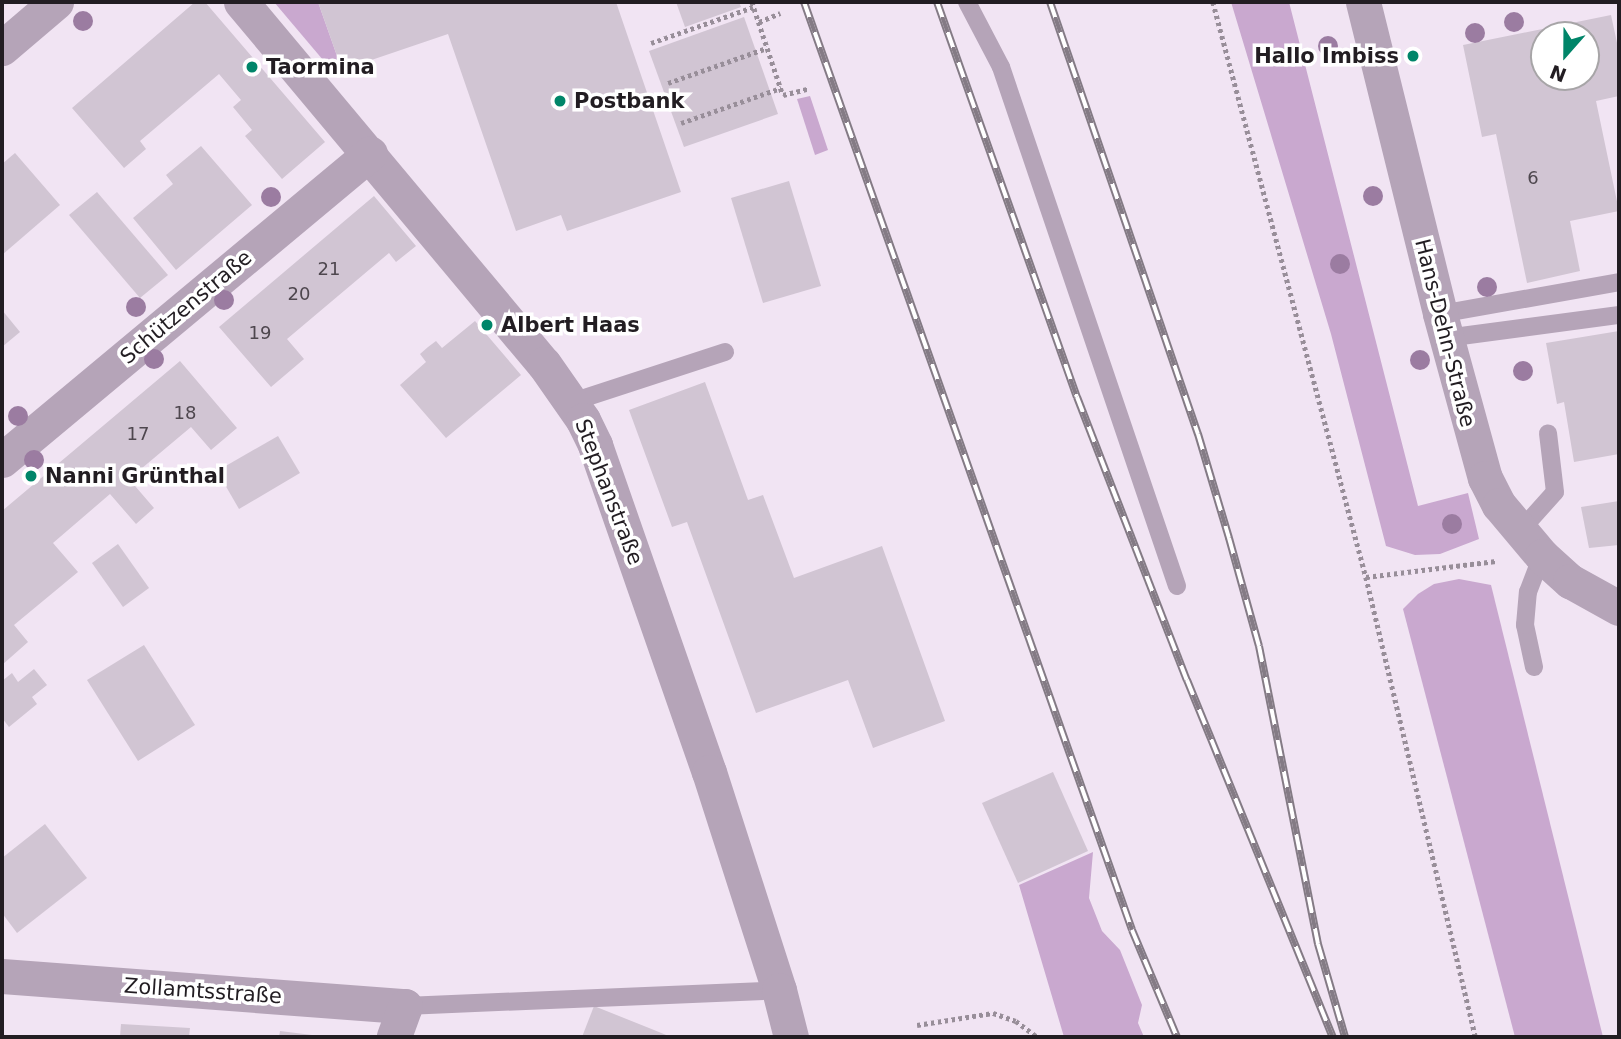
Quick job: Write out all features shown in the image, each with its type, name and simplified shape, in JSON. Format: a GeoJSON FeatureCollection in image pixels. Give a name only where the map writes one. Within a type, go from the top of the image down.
{"type":"FeatureCollection","features":[{"type":"Feature","properties":{"kind":"street"},"geometry":{"type":"LineString","coordinates":[[2,48],[56,2]]}},
{"type":"Feature","properties":{"kind":"street","name":"Stephanstraße"},"geometry":{"type":"LineString","coordinates":[[241,2],[544,363],[572,402],[591,437],[709,772],[779,990],[790,1037]]}},
{"type":"Feature","properties":{"kind":"street","name":"Hans-Dehn-Straße"},"geometry":{"type":"LineString","coordinates":[[1363,2],[1443,326],[1485,478],[1499,505],[1531,544],[1570,581],[1619,608]]}},
{"type":"Feature","properties":{"kind":"street","name":"Schützenstraße"},"geometry":{"type":"LineString","coordinates":[[2,460],[370,153]]}},
{"type":"Feature","properties":{"kind":"street","name":"Zollamtsstraße"},"geometry":{"type":"LineString","coordinates":[[2,976],[399,1021]]}},
{"type":"Feature","properties":{"kind":"lane"},"geometry":{"type":"LineString","coordinates":[[967,2],[1001,67],[1177,586]]}},
{"type":"Feature","properties":{"kind":"lane"},"geometry":{"type":"LineString","coordinates":[[1443,326],[1619,282]]}},
{"type":"Feature","properties":{"kind":"lane"},"geometry":{"type":"LineString","coordinates":[[1443,326],[1619,314]]}},
{"type":"Feature","properties":{"kind":"lane"},"geometry":{"type":"LineString","coordinates":[[572,402],[725,352]]}},
{"type":"Feature","properties":{"kind":"lane"},"geometry":{"type":"LineString","coordinates":[[1534,667],[1525,625],[1531,544],[1555,492],[1548,433]]}},
{"type":"Feature","properties":{"kind":"lane"},"geometry":{"type":"LineString","coordinates":[[399,1021],[779,990]]}},
{"type":"Feature","properties":{"kind":"path"},"geometry":{"type":"LineString","coordinates":[[1213,2],[1366,577],[1476,1037]]}},
{"type":"Feature","properties":{"kind":"path"},"geometry":{"type":"LineString","coordinates":[[651,43],[752,5],[783,95],[807,89]]}},
{"type":"Feature","properties":{"kind":"path"},"geometry":{"type":"LineString","coordinates":[[759,22],[780,13]]}},
{"type":"Feature","properties":{"kind":"path"},"geometry":{"type":"LineString","coordinates":[[668,83],[767,48]]}},
{"type":"Feature","properties":{"kind":"path"},"geometry":{"type":"LineString","coordinates":[[681,123],[781,88]]}},
{"type":"Feature","properties":{"kind":"path"},"geometry":{"type":"LineString","coordinates":[[1366,577],[1531,544]]}},
{"type":"Feature","properties":{"kind":"path"},"geometry":{"type":"LineString","coordinates":[[917,1024],[993,1013],[1016,1021],[1037,1037]]}},
{"type":"Feature","properties":{"kind":"shaded area"},"geometry":{"type":"Polygon","coordinates":[[[274,2],[318,2],[342,70],[334,73],[274,2]]]}},
{"type":"Feature","properties":{"kind":"shaded area"},"geometry":{"type":"Polygon","coordinates":[[[1231,2],[1289,2],[1418,506],[1468,493],[1479,539],[1440,554],[1415,555],[1386,546],[1331,334],[1231,2]]]}},
{"type":"Feature","properties":{"kind":"shaded area"},"geometry":{"type":"Polygon","coordinates":[[[810,96],[828,150],[815,155],[797,99],[810,96]]]}},
{"type":"Feature","properties":{"kind":"shaded area"},"geometry":{"type":"Polygon","coordinates":[[[1459,579],[1491,585],[1603,1037],[1515,1037],[1403,609],[1418,594],[1434,584],[1459,579]]]}},
{"type":"Feature","properties":{"kind":"shaded area"},"geometry":{"type":"Polygon","coordinates":[[[1093,852],[1089,898],[1102,931],[1120,950],[1142,1005],[1138,1023],[1144,1037],[1064,1037],[1019,885],[1093,852]]]}},
{"type":"Feature","properties":{"kind":"building"},"geometry":{"type":"Polygon","coordinates":[[[195,2],[205,2],[325,142],[282,179],[245,136],[252,130],[233,107],[241,100],[219,74],[140,141],[146,149],[124,168],[72,108],[195,2]]]}},
{"type":"Feature","properties":{"kind":"building","name":"Postbank"},"geometry":{"type":"Polygon","coordinates":[[[318,2],[616,2],[681,192],[567,231],[561,215],[516,231],[448,34],[342,70],[318,2]]]}},
{"type":"Feature","properties":{"kind":"building"},"geometry":{"type":"Polygon","coordinates":[[[676,2],[739,2],[741,7],[685,27],[676,2]]]}},
{"type":"Feature","properties":{"kind":"building"},"geometry":{"type":"Polygon","coordinates":[[[1611,15],[1619,52],[1619,96],[1596,101],[1619,211],[1570,221],[1580,271],[1527,283],[1496,134],[1482,137],[1463,45],[1530,31],[1530,91],[1600,91],[1600,21],[1581,21],[1611,15]]]}},
{"type":"Feature","properties":{"kind":"building"},"geometry":{"type":"Polygon","coordinates":[[[744,17],[778,114],[684,147],[649,51],[744,17]]]}},
{"type":"Feature","properties":{"kind":"building"},"geometry":{"type":"Polygon","coordinates":[[[201,146],[252,205],[176,270],[133,218],[173,184],[166,175],[201,146]]]}},
{"type":"Feature","properties":{"kind":"building"},"geometry":{"type":"Polygon","coordinates":[[[15,153],[60,205],[2,255],[2,164],[15,153]]]}},
{"type":"Feature","properties":{"kind":"building"},"geometry":{"type":"Polygon","coordinates":[[[789,181],[821,286],[763,303],[731,198],[789,181]]]}},
{"type":"Feature","properties":{"kind":"building"},"geometry":{"type":"Polygon","coordinates":[[[97,192],[168,275],[140,298],[69,215],[97,192]]]}},
{"type":"Feature","properties":{"kind":"building"},"geometry":{"type":"Polygon","coordinates":[[[374,196],[416,246],[396,262],[389,253],[287,339],[304,359],[271,387],[219,327],[374,196]]]}},
{"type":"Feature","properties":{"kind":"building"},"geometry":{"type":"Polygon","coordinates":[[[2,310],[20,332],[2,347],[2,310]]]}},
{"type":"Feature","properties":{"kind":"building"},"geometry":{"type":"Polygon","coordinates":[[[475,321],[521,375],[446,438],[400,385],[426,362],[420,354],[428,347],[436,341],[442,348],[475,321]]]}},
{"type":"Feature","properties":{"kind":"building"},"geometry":{"type":"Polygon","coordinates":[[[1619,331],[1619,454],[1574,462],[1564,402],[1557,404],[1546,343],[1619,331]]]}},
{"type":"Feature","properties":{"kind":"building"},"geometry":{"type":"Polygon","coordinates":[[[180,361],[237,428],[211,450],[191,427],[129,479],[154,508],[136,524],[110,494],[53,543],[78,572],[14,625],[28,642],[2,665],[2,511],[180,361]]]}},
{"type":"Feature","properties":{"kind":"building"},"geometry":{"type":"Polygon","coordinates":[[[705,382],[748,500],[763,495],[794,578],[882,546],[945,721],[873,748],[848,680],[756,713],[687,522],[672,527],[629,410],[705,382]]]}},
{"type":"Feature","properties":{"kind":"building"},"geometry":{"type":"Polygon","coordinates":[[[278,436],[300,473],[239,509],[217,471],[278,436]]]}},
{"type":"Feature","properties":{"kind":"building"},"geometry":{"type":"Polygon","coordinates":[[[1619,501],[1619,545],[1589,548],[1581,507],[1619,501]]]}},
{"type":"Feature","properties":{"kind":"building"},"geometry":{"type":"Polygon","coordinates":[[[118,544],[149,588],[123,607],[92,563],[118,544]]]}},
{"type":"Feature","properties":{"kind":"building"},"geometry":{"type":"Polygon","coordinates":[[[144,645],[195,725],[138,761],[87,680],[144,645]]]}},
{"type":"Feature","properties":{"kind":"building"},"geometry":{"type":"Polygon","coordinates":[[[34,669],[47,685],[32,697],[37,704],[9,727],[2,718],[2,681],[12,673],[18,682],[34,669]]]}},
{"type":"Feature","properties":{"kind":"building"},"geometry":{"type":"Polygon","coordinates":[[[1053,772],[1088,851],[1018,883],[982,803],[1053,772]]]}},
{"type":"Feature","properties":{"kind":"building"},"geometry":{"type":"Polygon","coordinates":[[[45,824],[87,878],[17,933],[2,913],[2,858],[45,824]]]}},
{"type":"Feature","properties":{"kind":"building"},"geometry":{"type":"Polygon","coordinates":[[[594,1006],[654,1030],[671,1037],[582,1037],[594,1006]]]}},
{"type":"Feature","properties":{"kind":"building"},"geometry":{"type":"Polygon","coordinates":[[[121,1024],[190,1028],[189,1037],[120,1037],[121,1024]]]}},
{"type":"Feature","properties":{"kind":"building"},"geometry":{"type":"Polygon","coordinates":[[[280,1031],[320,1036],[320,1037],[279,1037],[280,1031]]]}},
{"type":"Feature","properties":{"kind":"railway"},"geometry":{"type":"LineString","coordinates":[[804,2],[1132,930],[1177,1037]]}},
{"type":"Feature","properties":{"kind":"railway"},"geometry":{"type":"LineString","coordinates":[[937,2],[1077,397],[1187,680],[1333,1037]]}},
{"type":"Feature","properties":{"kind":"railway"},"geometry":{"type":"LineString","coordinates":[[1050,2],[1198,434],[1229,538],[1259,646],[1318,944],[1345,1037]]}},
{"type":"Feature","properties":{"kind":"place","name":"Hallo Imbiss"},"geometry":{"type":"Point","coordinates":[1413,56]}},
{"type":"Feature","properties":{"kind":"place","name":"Taormina"},"geometry":{"type":"Point","coordinates":[252,67]}},
{"type":"Feature","properties":{"kind":"place","name":"Postbank"},"geometry":{"type":"Point","coordinates":[560,101]}},
{"type":"Feature","properties":{"kind":"place","name":"Albert Haas"},"geometry":{"type":"Point","coordinates":[487,325]}},
{"type":"Feature","properties":{"kind":"place","name":"Nanni Grünthal"},"geometry":{"type":"Point","coordinates":[31,476]}}]}
